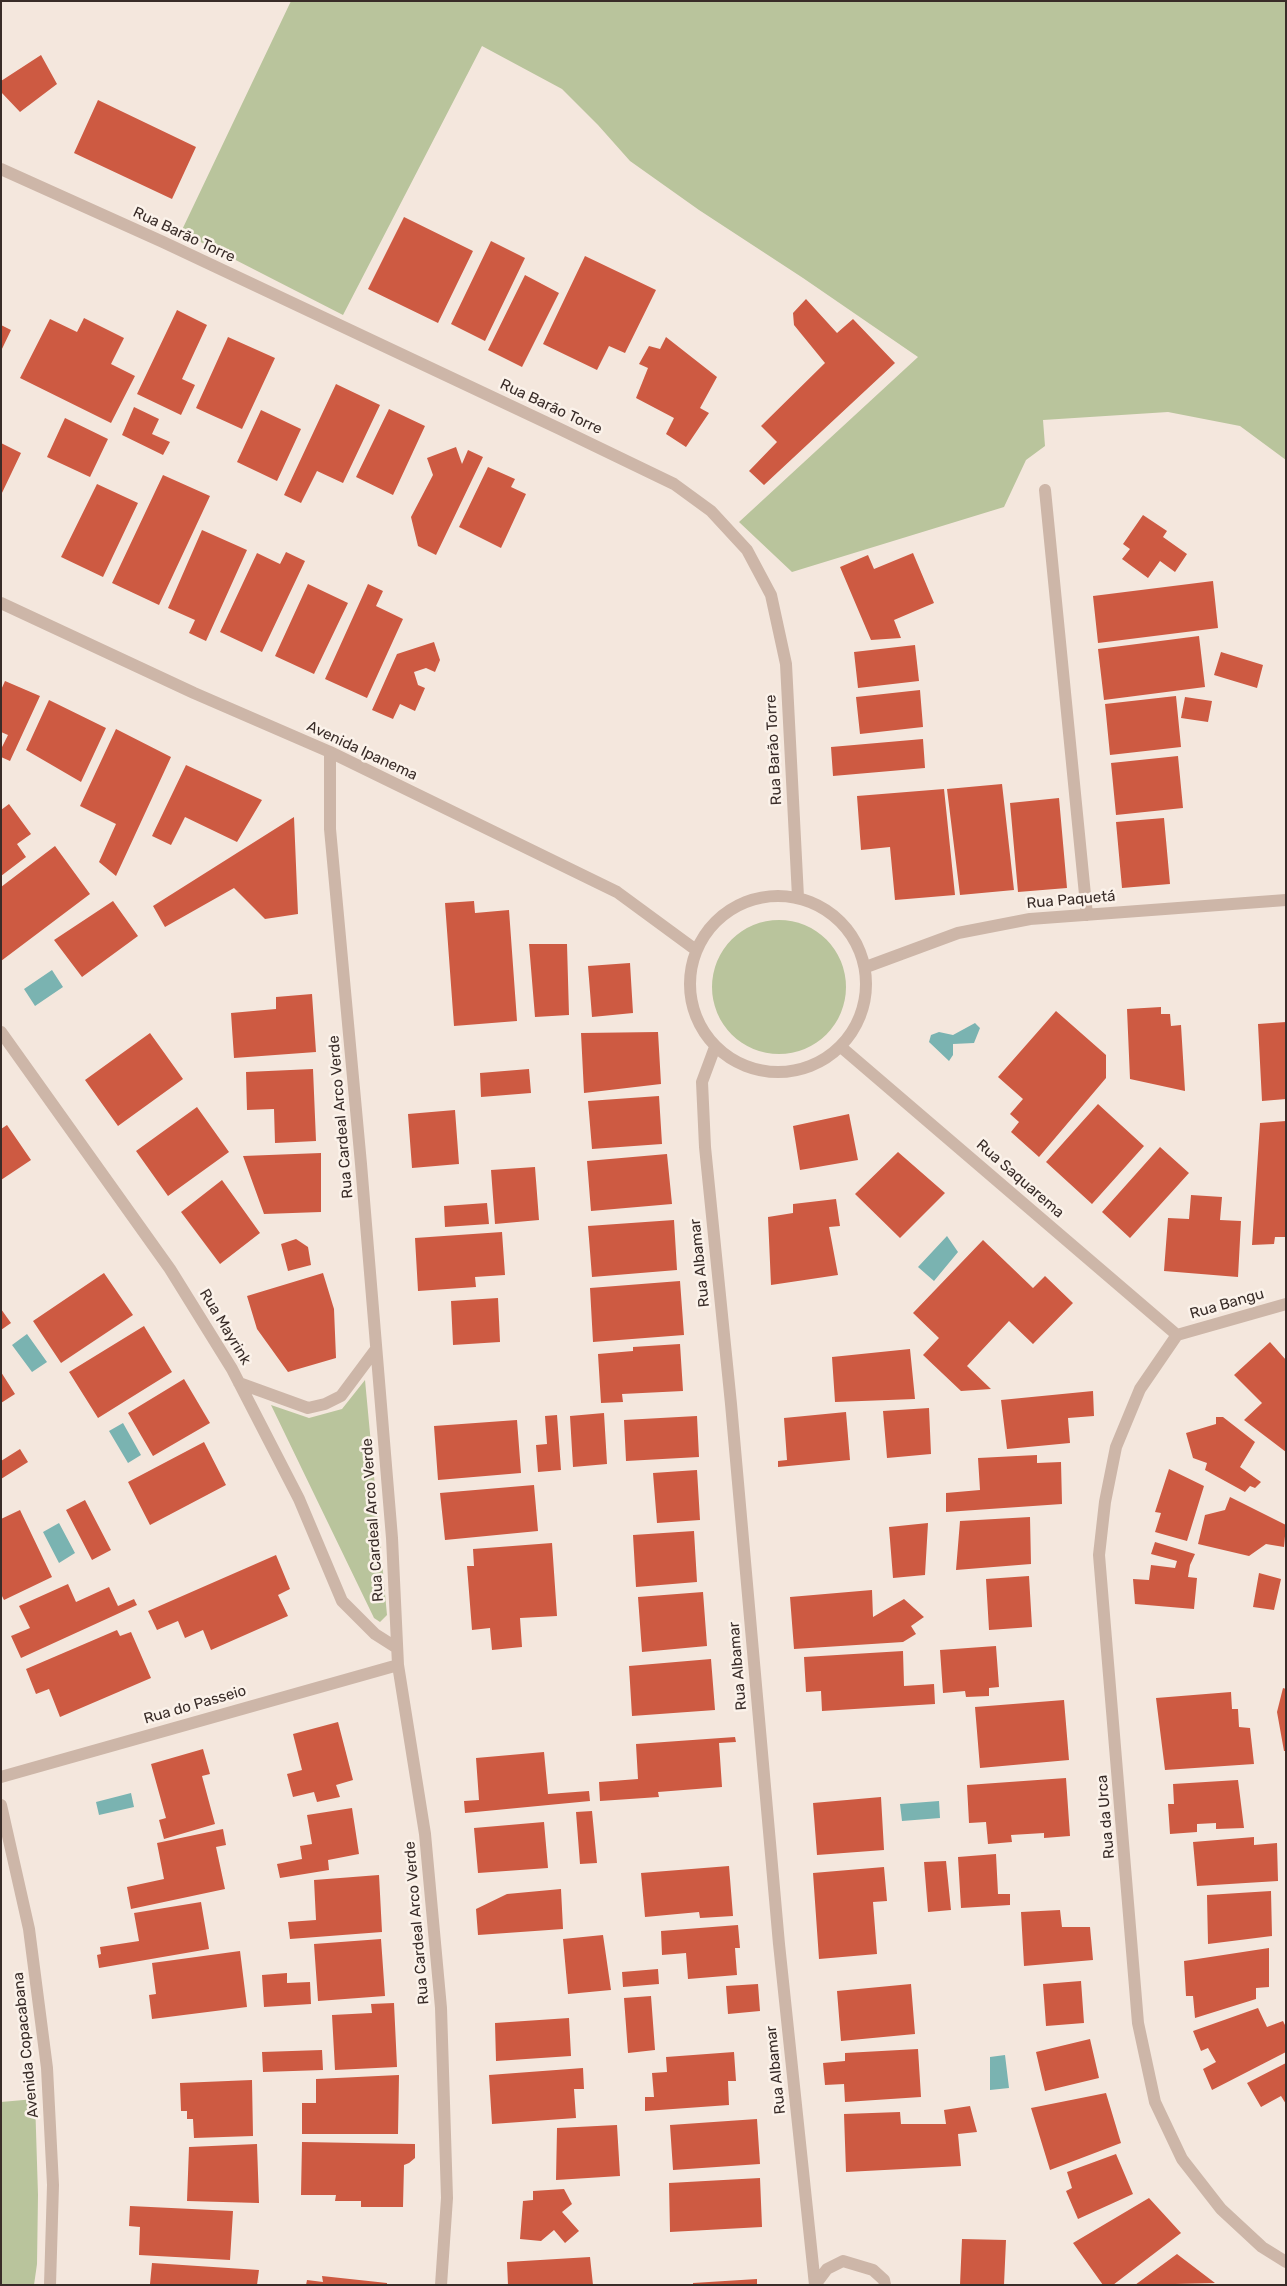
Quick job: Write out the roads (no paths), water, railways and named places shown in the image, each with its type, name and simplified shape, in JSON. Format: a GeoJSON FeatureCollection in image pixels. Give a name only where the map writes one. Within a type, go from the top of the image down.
{"type":"FeatureCollection","features":[{"type":"Feature","properties":{"kind":"street","name":"Rua Barão Torre"},"geometry":{"type":"LineString","coordinates":[[1,170],[163,242],[560,429],[674,484],[711,511],[747,550],[771,595],[786,664],[798,897]]}},
{"type":"Feature","properties":{"kind":"street"},"geometry":{"type":"LineString","coordinates":[[1045,490],[1087,915]]}},
{"type":"Feature","properties":{"kind":"street","name":"Avenida Ipanema"},"geometry":{"type":"LineString","coordinates":[[1,603],[194,693],[330,752],[617,892],[696,950]]}},
{"type":"Feature","properties":{"kind":"street","name":"Rua Cardeal Arco Verde"},"geometry":{"type":"LineString","coordinates":[[330,752],[330,829],[346,991],[392,1538],[398,1665],[424,1834],[441,2008],[447,2198],[441,2285]]}},
{"type":"Feature","properties":{"kind":"street"},"geometry":{"type":"LineString","coordinates":[[773,895],[798,897],[822,906],[842,922],[857,943],[866,968],[867,989],[863,1011],[854,1030],[841,1047],[819,1064],[792,1072],[764,1073],[738,1064],[715,1047],[700,1026],[691,1002],[690,975],[696,950],[709,929],[727,912],[749,900],[773,895]]}},
{"type":"Feature","properties":{"kind":"street","name":"Rua Paquetá"},"geometry":{"type":"LineString","coordinates":[[866,968],[958,933],[1030,919],[1286,900]]}},
{"type":"Feature","properties":{"kind":"street","name":"Rua Mayrink"},"geometry":{"type":"LineString","coordinates":[[1,1032],[170,1268],[239,1383],[299,1499],[342,1600],[375,1634],[397,1648]]}},
{"type":"Feature","properties":{"kind":"street","name":"Rua Albamar"},"geometry":{"type":"LineString","coordinates":[[715,1047],[702,1082],[705,1148],[731,1404],[779,1944],[814,2285]]}},
{"type":"Feature","properties":{"kind":"street","name":"Rua Saquarema"},"geometry":{"type":"LineString","coordinates":[[841,1047],[1177,1335]]}},
{"type":"Feature","properties":{"kind":"street","name":"Rua Bangu"},"geometry":{"type":"LineString","coordinates":[[1177,1335],[1286,1304]]}},
{"type":"Feature","properties":{"kind":"street","name":"Rua da Urca"},"geometry":{"type":"LineString","coordinates":[[1177,1335],[1140,1389],[1116,1447],[1105,1502],[1099,1555],[1138,2023],[1155,2102],[1182,2159],[1221,2209],[1262,2247],[1286,2262]]}},
{"type":"Feature","properties":{"kind":"street"},"geometry":{"type":"LineString","coordinates":[[239,1383],[308,1408],[325,1404],[342,1396],[376,1349]]}},
{"type":"Feature","properties":{"kind":"street","name":"Rua do Passeio"},"geometry":{"type":"LineString","coordinates":[[1,1777],[398,1665]]}},
{"type":"Feature","properties":{"kind":"street","name":"Avenida Copacabana"},"geometry":{"type":"LineString","coordinates":[[1,1804],[29,1928],[47,2068],[53,2185],[50,2285]]}},
{"type":"Feature","properties":{"kind":"street","name":"Rua Albamar"},"geometry":{"type":"LineString","coordinates":[[814,2285],[827,2270],[843,2261],[873,2270],[884,2280],[885,2285]]}},
{"type":"Feature","properties":{"kind":"water"},"geometry":{"type":"Polygon","coordinates":[[[52,970],[63,987],[35,1006],[24,989],[52,970]]]}},
{"type":"Feature","properties":{"kind":"water"},"geometry":{"type":"Polygon","coordinates":[[[975,1023],[980,1028],[974,1043],[953,1044],[953,1055],[949,1061],[929,1042],[931,1035],[939,1032],[953,1035],[975,1023]]]}},
{"type":"Feature","properties":{"kind":"water"},"geometry":{"type":"Polygon","coordinates":[[[947,1236],[958,1252],[934,1281],[918,1267],[947,1236]]]}},
{"type":"Feature","properties":{"kind":"water"},"geometry":{"type":"Polygon","coordinates":[[[27,1334],[47,1362],[32,1372],[12,1345],[27,1334]]]}},
{"type":"Feature","properties":{"kind":"water"},"geometry":{"type":"Polygon","coordinates":[[[123,1423],[141,1455],[128,1463],[109,1431],[123,1423]]]}},
{"type":"Feature","properties":{"kind":"water"},"geometry":{"type":"Polygon","coordinates":[[[59,1523],[75,1553],[59,1563],[43,1532],[59,1523]]]}},
{"type":"Feature","properties":{"kind":"water"},"geometry":{"type":"Polygon","coordinates":[[[131,1793],[134,1807],[99,1815],[96,1802],[131,1793]]]}},
{"type":"Feature","properties":{"kind":"water"},"geometry":{"type":"Polygon","coordinates":[[[939,1801],[940,1818],[902,1821],[900,1804],[939,1801]]]}},
{"type":"Feature","properties":{"kind":"water"},"geometry":{"type":"Polygon","coordinates":[[[1005,2055],[1009,2088],[990,2090],[990,2057],[1005,2055]]]}}]}
